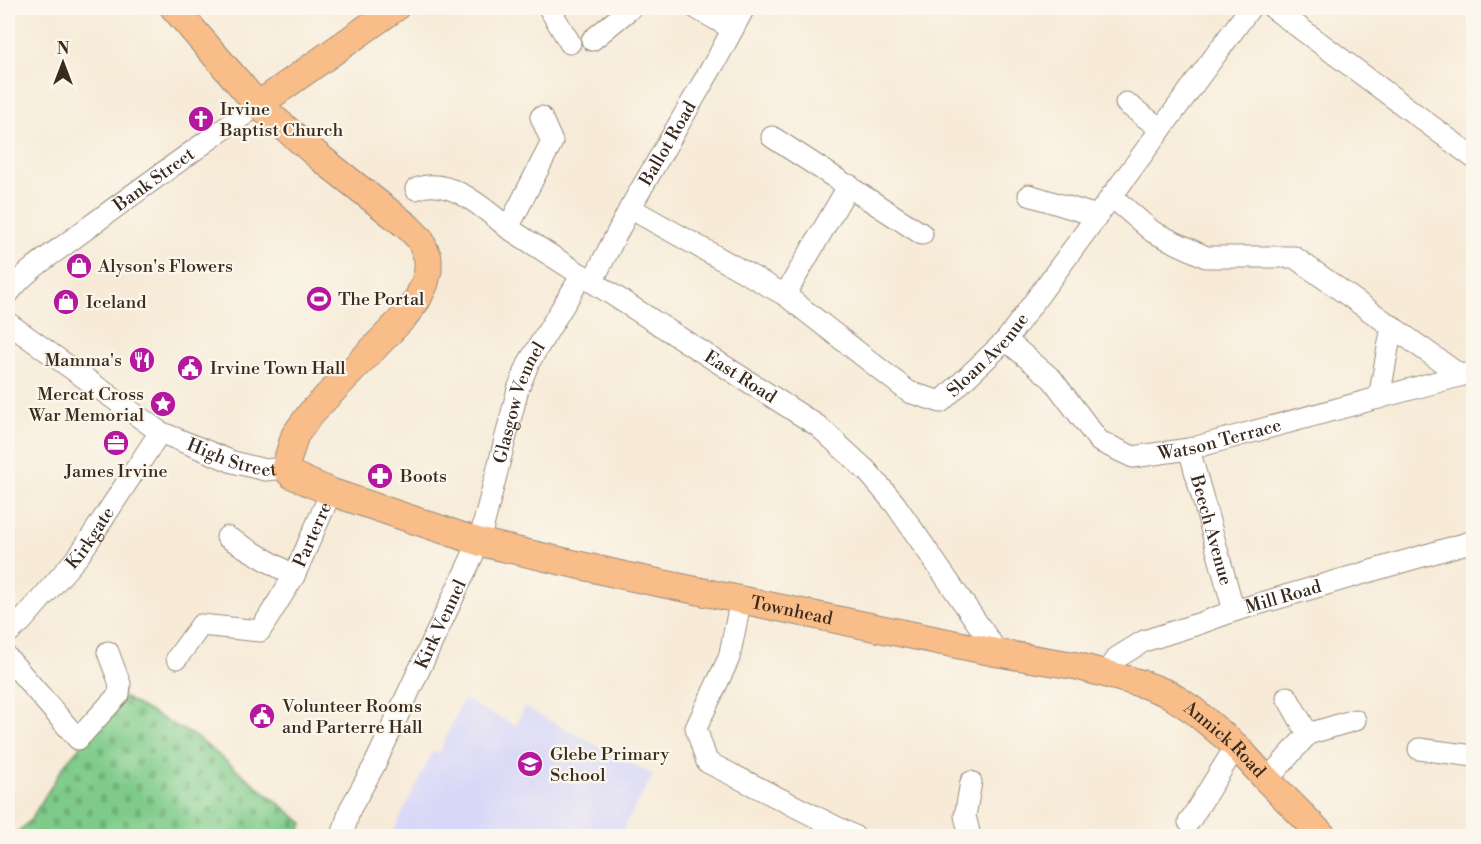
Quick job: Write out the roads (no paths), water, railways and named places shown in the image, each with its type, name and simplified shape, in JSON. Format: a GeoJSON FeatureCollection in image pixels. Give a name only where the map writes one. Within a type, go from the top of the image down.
{"type":"FeatureCollection","features":[{"type":"Feature","properties":{"kind":"main road"},"geometry":{"type":"LineString","coordinates":[[174,8],[258,105],[407,226],[420,239],[429,263],[425,283],[410,310],[311,413],[296,435],[285,468]]}},
{"type":"Feature","properties":{"kind":"main road","name":"Bank Street"},"geometry":{"type":"LineString","coordinates":[[258,105],[395,8]]}},
{"type":"Feature","properties":{"kind":"main road","name":"High Street"},"geometry":{"type":"LineString","coordinates":[[285,468],[292,475],[331,492],[479,542]]}},
{"type":"Feature","properties":{"kind":"main road","name":"Townhead"},"geometry":{"type":"LineString","coordinates":[[479,542],[626,576],[998,653],[1107,673]]}},
{"type":"Feature","properties":{"kind":"main road","name":"Annick Road"},"geometry":{"type":"LineString","coordinates":[[1107,673],[1169,694],[1193,710],[1236,746],[1323,837]]}},
{"type":"Feature","properties":{"kind":"street"},"geometry":{"type":"LineString","coordinates":[[549,8],[570,43]]}},
{"type":"Feature","properties":{"kind":"street"},"geometry":{"type":"LineString","coordinates":[[592,40],[631,8]]}},
{"type":"Feature","properties":{"kind":"street"},"geometry":{"type":"LineString","coordinates":[[696,8],[733,29]]}},
{"type":"Feature","properties":{"kind":"street","name":"Ballot Road"},"geometry":{"type":"LineString","coordinates":[[587,278],[630,208],[744,8]]}},
{"type":"Feature","properties":{"kind":"street","name":"Sloan Avenue"},"geometry":{"type":"LineString","coordinates":[[630,208],[785,295],[909,392],[941,402],[1006,340],[1250,8]]}},
{"type":"Feature","properties":{"kind":"street"},"geometry":{"type":"LineString","coordinates":[[1273,8],[1473,158]]}},
{"type":"Feature","properties":{"kind":"street"},"geometry":{"type":"LineString","coordinates":[[1126,103],[1161,129]]}},
{"type":"Feature","properties":{"kind":"street","name":"Bank Street"},"geometry":{"type":"LineString","coordinates":[[8,294],[14,285],[34,268],[146,184],[258,105]]}},
{"type":"Feature","properties":{"kind":"street"},"geometry":{"type":"LineString","coordinates":[[508,228],[552,142],[541,117]]}},
{"type":"Feature","properties":{"kind":"street"},"geometry":{"type":"LineString","coordinates":[[772,137],[922,234]]}},
{"type":"Feature","properties":{"kind":"street","name":"East Road"},"geometry":{"type":"LineString","coordinates":[[416,189],[426,184],[471,198],[508,228],[818,426],[862,466],[895,504],[998,653]]}},
{"type":"Feature","properties":{"kind":"street"},"geometry":{"type":"LineString","coordinates":[[785,295],[849,185]]}},
{"type":"Feature","properties":{"kind":"street"},"geometry":{"type":"LineString","coordinates":[[1029,195],[1097,216]]}},
{"type":"Feature","properties":{"kind":"street"},"geometry":{"type":"LineString","coordinates":[[1111,196],[1153,232],[1206,257],[1294,257],[1392,327],[1467,374]]}},
{"type":"Feature","properties":{"kind":"street","name":"Glasgow Vennel"},"geometry":{"type":"LineString","coordinates":[[479,542],[518,389],[529,362],[587,278]]}},
{"type":"Feature","properties":{"kind":"street","name":"High Street"},"geometry":{"type":"LineString","coordinates":[[8,323],[160,432],[233,462],[266,470],[285,468]]}},
{"type":"Feature","properties":{"kind":"street"},"geometry":{"type":"LineString","coordinates":[[1378,398],[1392,327]]}},
{"type":"Feature","properties":{"kind":"street","name":"Watson Terrace"},"geometry":{"type":"LineString","coordinates":[[1006,340],[1052,379],[1100,441],[1133,457],[1189,449],[1467,374]]}},
{"type":"Feature","properties":{"kind":"street","name":"Kirkgate"},"geometry":{"type":"LineString","coordinates":[[8,633],[21,622],[80,554],[160,432]]}},
{"type":"Feature","properties":{"kind":"street","name":"Beech Avenue"},"geometry":{"type":"LineString","coordinates":[[1189,449],[1234,611]]}},
{"type":"Feature","properties":{"kind":"street","name":"Parterre"},"geometry":{"type":"LineString","coordinates":[[177,658],[201,625],[260,631],[294,576],[331,492]]}},
{"type":"Feature","properties":{"kind":"street","name":"Parterre"},"geometry":{"type":"LineString","coordinates":[[226,537],[294,576]]}},
{"type":"Feature","properties":{"kind":"street","name":"Mill Road"},"geometry":{"type":"LineString","coordinates":[[1107,673],[1118,657],[1144,640],[1201,624],[1234,611],[1473,541]]}},
{"type":"Feature","properties":{"kind":"street","name":"Kirk Vennel"},"geometry":{"type":"LineString","coordinates":[[342,837],[350,809],[374,766],[479,542]]}},
{"type":"Feature","properties":{"kind":"street"},"geometry":{"type":"LineString","coordinates":[[741,599],[729,658],[696,728],[707,762],[848,836]]}},
{"type":"Feature","properties":{"kind":"street"},"geometry":{"type":"LineString","coordinates":[[8,658],[78,739],[119,694],[120,684],[108,652]]}},
{"type":"Feature","properties":{"kind":"street"},"geometry":{"type":"LineString","coordinates":[[1287,697],[1308,734]]}},
{"type":"Feature","properties":{"kind":"street"},"geometry":{"type":"LineString","coordinates":[[1267,780],[1308,734],[1355,720]]}},
{"type":"Feature","properties":{"kind":"street"},"geometry":{"type":"LineString","coordinates":[[1189,822],[1236,746]]}},
{"type":"Feature","properties":{"kind":"street"},"geometry":{"type":"LineString","coordinates":[[1419,749],[1473,756]]}},
{"type":"Feature","properties":{"kind":"street"},"geometry":{"type":"LineString","coordinates":[[970,837],[966,816],[971,782]]}},
{"type":"Feature","properties":{"kind":"place","name":"Irvine Baptist Church"},"geometry":{"type":"Point","coordinates":[201,119]}},
{"type":"Feature","properties":{"kind":"place","name":"Alyson's Flowers"},"geometry":{"type":"Point","coordinates":[79,266]}},
{"type":"Feature","properties":{"kind":"place","name":"The Portal"},"geometry":{"type":"Point","coordinates":[319,299]}},
{"type":"Feature","properties":{"kind":"place","name":"Iceland"},"geometry":{"type":"Point","coordinates":[66,302]}},
{"type":"Feature","properties":{"kind":"place","name":"Mamma's"},"geometry":{"type":"Point","coordinates":[142,360]}},
{"type":"Feature","properties":{"kind":"place","name":"Irvine Town Hall"},"geometry":{"type":"Point","coordinates":[190,368]}},
{"type":"Feature","properties":{"kind":"place","name":"Mercat Cross War Memorial"},"geometry":{"type":"Point","coordinates":[163,404]}},
{"type":"Feature","properties":{"kind":"place","name":"James Irvine"},"geometry":{"type":"Point","coordinates":[116,443]}},
{"type":"Feature","properties":{"kind":"place","name":"Boots"},"geometry":{"type":"Point","coordinates":[380,476]}},
{"type":"Feature","properties":{"kind":"place","name":"Volunteer Rooms and Parterre Hall"},"geometry":{"type":"Point","coordinates":[262,716]}},
{"type":"Feature","properties":{"kind":"place","name":"Glebe Primary School"},"geometry":{"type":"Point","coordinates":[530,764]}}]}
